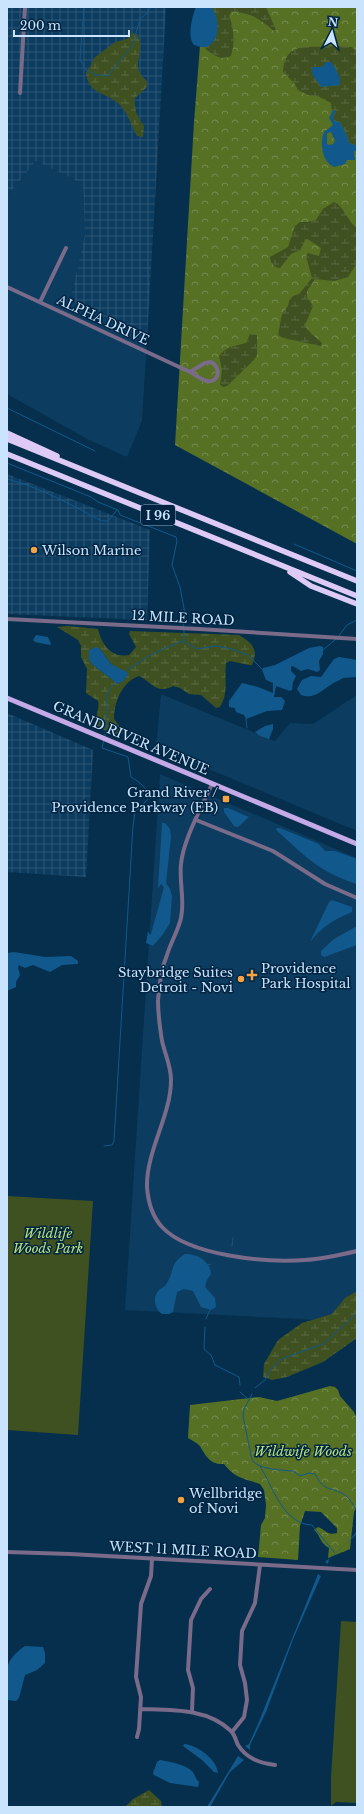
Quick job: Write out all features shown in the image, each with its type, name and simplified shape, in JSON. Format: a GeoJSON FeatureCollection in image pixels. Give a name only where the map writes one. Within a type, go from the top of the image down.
{"type":"FeatureCollection","features":[{"type":"Feature","properties":{"kind":"highway"},"geometry":{"type":"LineString","coordinates":[[7,433],[129,488]]}},
{"type":"Feature","properties":{"kind":"highway","name":"I 96"},"geometry":{"type":"LineString","coordinates":[[7,439],[357,581]]}},
{"type":"Feature","properties":{"kind":"highway","name":"I 96"},"geometry":{"type":"LineString","coordinates":[[7,454],[357,596]]}},
{"type":"Feature","properties":{"kind":"highway"},"geometry":{"type":"LineString","coordinates":[[7,458],[38,466]]}},
{"type":"Feature","properties":{"kind":"highway"},"geometry":{"type":"LineString","coordinates":[[278,564],[311,586],[357,604]]}},
{"type":"Feature","properties":{"kind":"main road","name":"GRAND RIVER AVENUE"},"geometry":{"type":"LineString","coordinates":[[7,698],[357,844]]}},
{"type":"Feature","properties":{"kind":"street"},"geometry":{"type":"LineString","coordinates":[[20,93],[25,7]]}},
{"type":"Feature","properties":{"kind":"street"},"geometry":{"type":"LineString","coordinates":[[40,302],[66,248]]}},
{"type":"Feature","properties":{"kind":"street","name":"ALPHA DRIVE"},"geometry":{"type":"LineString","coordinates":[[7,287],[190,372],[204,380],[210,381],[217,376],[218,371],[216,365],[208,362],[190,372]]}},
{"type":"Feature","properties":{"kind":"street","name":"12 MILE ROAD"},"geometry":{"type":"LineString","coordinates":[[7,619],[357,639]]}},
{"type":"Feature","properties":{"kind":"street"},"geometry":{"type":"LineString","coordinates":[[212,784],[184,848],[181,863],[182,916],[167,954],[159,988],[159,1018],[162,1039],[170,1071],[170,1088],[148,1178],[148,1197],[150,1206],[162,1228],[182,1242],[204,1249],[241,1257],[267,1260],[299,1261],[326,1258],[357,1251]]}},
{"type":"Feature","properties":{"kind":"street"},"geometry":{"type":"LineString","coordinates":[[196,820],[273,851],[325,884],[357,898]]}},
{"type":"Feature","properties":{"kind":"street","name":"WEST 11 MILE ROAD"},"geometry":{"type":"LineString","coordinates":[[7,1552],[152,1558],[357,1570]]}},
{"type":"Feature","properties":{"kind":"street"},"geometry":{"type":"LineString","coordinates":[[137,1737],[141,1697],[136,1677],[141,1604],[151,1576],[152,1558]]}},
{"type":"Feature","properties":{"kind":"street"},"geometry":{"type":"LineString","coordinates":[[232,1732],[244,1717],[247,1700],[245,1683],[240,1665],[242,1631],[255,1603],[260,1565]]}},
{"type":"Feature","properties":{"kind":"street"},"geometry":{"type":"LineString","coordinates":[[192,1712],[193,1688],[188,1670],[191,1620],[200,1599],[210,1589]]}},
{"type":"Feature","properties":{"kind":"street"},"geometry":{"type":"LineString","coordinates":[[140,1709],[192,1712],[215,1720],[232,1732],[241,1749],[247,1756],[263,1763],[275,1765]]}},
{"type":"Feature","properties":{"kind":"shaded area"},"geometry":{"type":"Polygon","coordinates":[[[7,7],[166,7],[147,340],[70,301],[85,234],[83,184],[36,161],[7,196],[7,7]]]}},
{"type":"Feature","properties":{"kind":"shaded area"},"geometry":{"type":"Polygon","coordinates":[[[196,7],[211,7],[216,16],[218,28],[217,35],[211,44],[206,47],[194,45],[192,42],[192,21],[196,7]]]}},
{"type":"Feature","properties":{"kind":"shaded area"},"geometry":{"type":"Polygon","coordinates":[[[326,62],[331,62],[335,67],[339,76],[340,85],[321,87],[312,74],[312,67],[322,67],[326,62]]]}},
{"type":"Feature","properties":{"kind":"shaded area"},"geometry":{"type":"Polygon","coordinates":[[[333,110],[336,111],[333,117],[334,121],[340,122],[347,135],[349,143],[354,145],[357,144],[357,151],[354,151],[355,160],[347,160],[345,164],[334,167],[326,161],[322,141],[324,132],[333,125],[329,118],[333,110]],[[331,132],[327,133],[327,144],[333,144],[335,141],[331,132]]]}},
{"type":"Feature","properties":{"kind":"shaded area"},"geometry":{"type":"Polygon","coordinates":[[[36,161],[83,184],[85,234],[70,301],[147,340],[142,421],[127,457],[89,440],[7,394],[7,196],[36,161]]]}},
{"type":"Feature","properties":{"kind":"shaded area"},"geometry":{"type":"Polygon","coordinates":[[[7,474],[150,530],[147,620],[7,614],[7,474]]]}},
{"type":"Feature","properties":{"kind":"shaded area"},"geometry":{"type":"Polygon","coordinates":[[[36,635],[48,637],[51,644],[35,642],[33,640],[36,635]]]}},
{"type":"Feature","properties":{"kind":"shaded area"},"geometry":{"type":"Polygon","coordinates":[[[320,646],[323,647],[323,654],[319,661],[320,670],[317,672],[308,669],[301,671],[293,666],[291,667],[291,671],[296,676],[293,682],[292,690],[290,691],[276,686],[274,697],[281,697],[285,701],[282,710],[267,711],[246,719],[244,715],[236,712],[235,708],[229,707],[229,701],[242,683],[273,693],[273,683],[266,680],[262,670],[263,668],[275,665],[309,648],[320,646]]]}},
{"type":"Feature","properties":{"kind":"shaded area"},"geometry":{"type":"Polygon","coordinates":[[[96,647],[100,649],[111,664],[128,673],[124,680],[118,684],[93,665],[89,660],[89,650],[96,647]]]}},
{"type":"Feature","properties":{"kind":"shaded area"},"geometry":{"type":"Polygon","coordinates":[[[339,657],[357,660],[357,677],[343,678],[314,695],[301,695],[297,689],[302,680],[311,676],[321,677],[334,659],[339,657]]]}},
{"type":"Feature","properties":{"kind":"shaded area"},"geometry":{"type":"Polygon","coordinates":[[[161,694],[275,741],[290,723],[313,724],[357,695],[357,831],[156,747],[161,694]]]}},
{"type":"Feature","properties":{"kind":"shaded area"},"geometry":{"type":"Polygon","coordinates":[[[7,713],[93,750],[86,877],[7,872],[7,713]]]}},
{"type":"Feature","properties":{"kind":"shaded area"},"geometry":{"type":"Polygon","coordinates":[[[273,724],[273,729],[269,739],[260,736],[255,732],[265,726],[273,724]]]}},
{"type":"Feature","properties":{"kind":"shaded area","name":"Providence Park Hospital"},"geometry":{"type":"Polygon","coordinates":[[[160,774],[357,858],[357,1322],[125,1310],[160,774]]]}},
{"type":"Feature","properties":{"kind":"shaded area"},"geometry":{"type":"Polygon","coordinates":[[[224,808],[228,808],[249,817],[238,827],[234,826],[224,812],[224,808]]]}},
{"type":"Feature","properties":{"kind":"shaded area"},"geometry":{"type":"Polygon","coordinates":[[[162,823],[165,823],[170,829],[171,837],[166,883],[172,896],[170,923],[153,946],[146,943],[148,931],[150,935],[151,934],[164,887],[161,884],[158,888],[162,823]]]}},
{"type":"Feature","properties":{"kind":"shaded area"},"geometry":{"type":"Polygon","coordinates":[[[277,828],[319,844],[325,851],[335,851],[357,859],[357,884],[332,874],[313,862],[276,830],[277,828]]]}},
{"type":"Feature","properties":{"kind":"shaded area"},"geometry":{"type":"Polygon","coordinates":[[[332,900],[352,907],[352,912],[329,924],[310,942],[329,902],[332,900]]]}},
{"type":"Feature","properties":{"kind":"shaded area"},"geometry":{"type":"Polygon","coordinates":[[[357,926],[357,945],[324,957],[321,955],[321,951],[334,939],[357,926]]]}},
{"type":"Feature","properties":{"kind":"shaded area"},"geometry":{"type":"Polygon","coordinates":[[[14,952],[45,957],[71,956],[78,961],[78,964],[62,965],[50,972],[33,965],[25,968],[19,965],[18,968],[20,975],[16,982],[16,987],[7,991],[7,953],[14,952]]]}},
{"type":"Feature","properties":{"kind":"shaded area"},"geometry":{"type":"Polygon","coordinates":[[[185,1254],[199,1257],[208,1265],[211,1274],[205,1287],[215,1298],[216,1307],[211,1310],[201,1307],[193,1291],[184,1289],[177,1292],[173,1312],[169,1314],[162,1314],[157,1309],[155,1302],[157,1292],[167,1284],[174,1264],[185,1254]]]}},
{"type":"Feature","properties":{"kind":"shaded area"},"geometry":{"type":"Polygon","coordinates":[[[357,1531],[357,1534],[329,1559],[328,1564],[325,1562],[349,1541],[357,1531]]]}},
{"type":"Feature","properties":{"kind":"shaded area"},"geometry":{"type":"Polygon","coordinates":[[[318,1574],[321,1576],[294,1637],[266,1712],[250,1745],[250,1750],[245,1746],[249,1744],[258,1724],[318,1574]]]}},
{"type":"Feature","properties":{"kind":"shaded area"},"geometry":{"type":"Polygon","coordinates":[[[25,1646],[43,1647],[45,1653],[45,1663],[37,1670],[25,1675],[19,1698],[16,1701],[7,1700],[6,1676],[9,1663],[17,1652],[25,1646]]]}},
{"type":"Feature","properties":{"kind":"shaded area"},"geometry":{"type":"Polygon","coordinates":[[[184,1744],[195,1747],[206,1754],[214,1763],[218,1773],[214,1772],[202,1760],[183,1746],[184,1744]]]}},
{"type":"Feature","properties":{"kind":"shaded area"},"geometry":{"type":"Polygon","coordinates":[[[238,1756],[244,1760],[230,1772],[210,1807],[207,1807],[238,1756]]]}},
{"type":"Feature","properties":{"kind":"shaded area"},"geometry":{"type":"Polygon","coordinates":[[[160,1760],[177,1764],[189,1769],[193,1772],[199,1782],[198,1787],[170,1783],[154,1775],[153,1773],[157,1762],[160,1760]]]}},
{"type":"Feature","properties":{"kind":"green space"},"geometry":{"type":"Polygon","coordinates":[[[203,7],[357,7],[357,544],[175,445],[194,122],[203,7]]]}},
{"type":"Feature","properties":{"kind":"green space"},"geometry":{"type":"Polygon","coordinates":[[[211,7],[266,7],[276,30],[274,31],[259,19],[244,13],[231,12],[229,16],[233,31],[232,52],[231,56],[220,58],[205,48],[213,40],[217,29],[216,17],[211,7]]]}},
{"type":"Feature","properties":{"kind":"green space"},"geometry":{"type":"Polygon","coordinates":[[[132,33],[137,34],[140,41],[138,64],[141,75],[147,81],[147,87],[135,98],[136,113],[144,126],[143,137],[137,136],[128,116],[120,105],[109,97],[98,92],[90,85],[87,80],[86,72],[94,58],[115,42],[127,39],[132,33]]]}},
{"type":"Feature","properties":{"kind":"green space"},"geometry":{"type":"Polygon","coordinates":[[[308,47],[352,47],[357,52],[357,144],[355,145],[349,143],[347,135],[340,122],[334,121],[333,117],[336,112],[333,110],[332,112],[331,103],[318,96],[308,95],[298,90],[294,83],[283,72],[288,54],[294,50],[308,47]],[[336,67],[318,81],[318,84],[321,87],[340,85],[336,67]]]}},
{"type":"Feature","properties":{"kind":"green space"},"geometry":{"type":"Polygon","coordinates":[[[334,202],[341,207],[357,228],[357,263],[348,277],[334,281],[315,279],[307,291],[307,297],[313,306],[305,325],[306,328],[322,343],[321,346],[283,338],[278,335],[282,314],[293,296],[299,294],[312,278],[306,256],[308,253],[319,256],[321,248],[306,239],[300,250],[291,254],[280,268],[273,265],[270,257],[288,247],[295,226],[300,222],[316,220],[323,209],[334,202]]]}},
{"type":"Feature","properties":{"kind":"green space"},"geometry":{"type":"Polygon","coordinates":[[[250,334],[257,335],[257,355],[254,360],[227,386],[223,387],[220,385],[222,370],[219,356],[228,348],[246,343],[250,334]]]}},
{"type":"Feature","properties":{"kind":"green space"},"geometry":{"type":"Polygon","coordinates":[[[68,626],[98,629],[102,640],[108,649],[117,654],[123,655],[129,655],[136,647],[129,634],[130,631],[239,635],[251,644],[255,655],[252,665],[230,661],[226,663],[226,685],[223,701],[220,707],[216,708],[201,695],[189,694],[180,688],[173,686],[162,689],[154,687],[139,676],[133,679],[120,693],[117,700],[114,719],[123,731],[122,734],[118,736],[97,727],[96,720],[98,701],[86,693],[87,669],[81,657],[81,646],[78,640],[57,627],[68,626]],[[100,649],[93,665],[118,684],[120,670],[111,664],[100,649]]]}},
{"type":"Feature","properties":{"kind":"green space","name":"Wildlife Woods Park"},"geometry":{"type":"Polygon","coordinates":[[[7,1196],[93,1201],[78,1435],[7,1430],[7,1196]]]}},
{"type":"Feature","properties":{"kind":"green space"},"geometry":{"type":"Polygon","coordinates":[[[357,1291],[357,1338],[323,1362],[287,1377],[272,1380],[263,1377],[264,1364],[278,1340],[302,1323],[332,1314],[345,1298],[357,1291]]]}},
{"type":"Feature","properties":{"kind":"green space","name":"Wildwife Woods"},"geometry":{"type":"Polygon","coordinates":[[[330,1386],[335,1387],[338,1390],[340,1396],[354,1412],[357,1419],[357,1506],[354,1512],[350,1549],[328,1558],[329,1548],[323,1543],[314,1530],[318,1527],[331,1534],[334,1534],[337,1533],[337,1528],[321,1512],[305,1511],[300,1526],[298,1560],[258,1557],[261,1525],[265,1518],[266,1505],[264,1490],[260,1484],[232,1473],[224,1464],[215,1463],[208,1459],[199,1445],[188,1438],[190,1405],[259,1397],[277,1401],[330,1386]]]}},
{"type":"Feature","properties":{"kind":"green space"},"geometry":{"type":"Polygon","coordinates":[[[341,1621],[357,1622],[357,1803],[336,1802],[331,1806],[331,1777],[341,1621]]]}},
{"type":"Feature","properties":{"kind":"green space"},"geometry":{"type":"Polygon","coordinates":[[[149,1790],[161,1801],[162,1807],[125,1807],[133,1799],[149,1790]]]}},
{"type":"Feature","properties":{"kind":"waterway"},"geometry":{"type":"LineString","coordinates":[[84,7],[80,59],[85,69],[95,75],[108,76],[133,44],[140,19],[151,7]]}},
{"type":"Feature","properties":{"kind":"waterway"},"geometry":{"type":"LineString","coordinates":[[7,408],[95,451]]}},
{"type":"Feature","properties":{"kind":"waterway"},"geometry":{"type":"LineString","coordinates":[[7,463],[91,497],[98,502],[118,510],[120,515],[176,537],[177,541],[172,565],[180,587],[185,614],[183,627]]}},
{"type":"Feature","properties":{"kind":"waterway"},"geometry":{"type":"LineString","coordinates":[[7,479],[47,493],[102,521],[108,521],[117,510]]}},
{"type":"Feature","properties":{"kind":"waterway"},"geometry":{"type":"LineString","coordinates":[[294,544],[357,571]]}},
{"type":"Feature","properties":{"kind":"waterway"},"geometry":{"type":"LineString","coordinates":[[338,637],[347,625],[357,620]]}},
{"type":"Feature","properties":{"kind":"waterway"},"geometry":{"type":"LineString","coordinates":[[184,630],[184,641]]}},
{"type":"Feature","properties":{"kind":"waterway"},"geometry":{"type":"LineString","coordinates":[[323,650],[336,639]]}},
{"type":"Feature","properties":{"kind":"waterway"},"geometry":{"type":"LineString","coordinates":[[124,672],[152,654],[182,641],[197,649],[215,646],[232,649],[248,655],[262,669]]}},
{"type":"Feature","properties":{"kind":"waterway"},"geometry":{"type":"LineString","coordinates":[[105,737],[108,691],[116,682]]}},
{"type":"Feature","properties":{"kind":"waterway"},"geometry":{"type":"LineString","coordinates":[[246,719],[247,728]]}},
{"type":"Feature","properties":{"kind":"waterway"},"geometry":{"type":"LineString","coordinates":[[104,740],[102,748],[128,757],[131,777],[145,788],[148,799],[135,812],[133,826],[114,1141],[112,1145],[104,1146]]}},
{"type":"Feature","properties":{"kind":"waterway"},"geometry":{"type":"LineString","coordinates":[[232,1246],[233,1238]]}},
{"type":"Feature","properties":{"kind":"waterway"},"geometry":{"type":"LineString","coordinates":[[206,1319],[210,1310]]}},
{"type":"Feature","properties":{"kind":"waterway"},"geometry":{"type":"LineString","coordinates":[[255,1388],[265,1380],[272,1368],[281,1359],[323,1344],[357,1313]]}},
{"type":"Feature","properties":{"kind":"waterway"},"geometry":{"type":"LineString","coordinates":[[205,1327],[204,1349],[211,1355],[215,1365],[239,1377],[240,1385]]}},
{"type":"Feature","properties":{"kind":"waterway"},"geometry":{"type":"LineString","coordinates":[[240,1392],[248,1399]]}},
{"type":"Feature","properties":{"kind":"waterway"},"geometry":{"type":"LineString","coordinates":[[252,1394],[244,1409],[243,1416],[252,1460],[265,1468],[293,1471],[300,1476],[309,1473],[315,1474],[325,1487],[347,1496],[357,1510]]}},
{"type":"Feature","properties":{"kind":"waterway"},"geometry":{"type":"LineString","coordinates":[[260,1466],[286,1511],[293,1518],[302,1523],[312,1525],[334,1552]]}},
{"type":"Feature","properties":{"kind":"place","name":"Wilson Marine"},"geometry":{"type":"Point","coordinates":[34,550]}},
{"type":"Feature","properties":{"kind":"place","name":"Grand River / Providence Parkway (EB)"},"geometry":{"type":"Point","coordinates":[226,799]}},
{"type":"Feature","properties":{"kind":"place","name":"Providence Park Hospital"},"geometry":{"type":"Point","coordinates":[252,975]}},
{"type":"Feature","properties":{"kind":"place","name":"Staybridge Suites Detroit - Novi"},"geometry":{"type":"Point","coordinates":[241,979]}},
{"type":"Feature","properties":{"kind":"place","name":"Wellbridge of Novi"},"geometry":{"type":"Point","coordinates":[181,1500]}}]}
